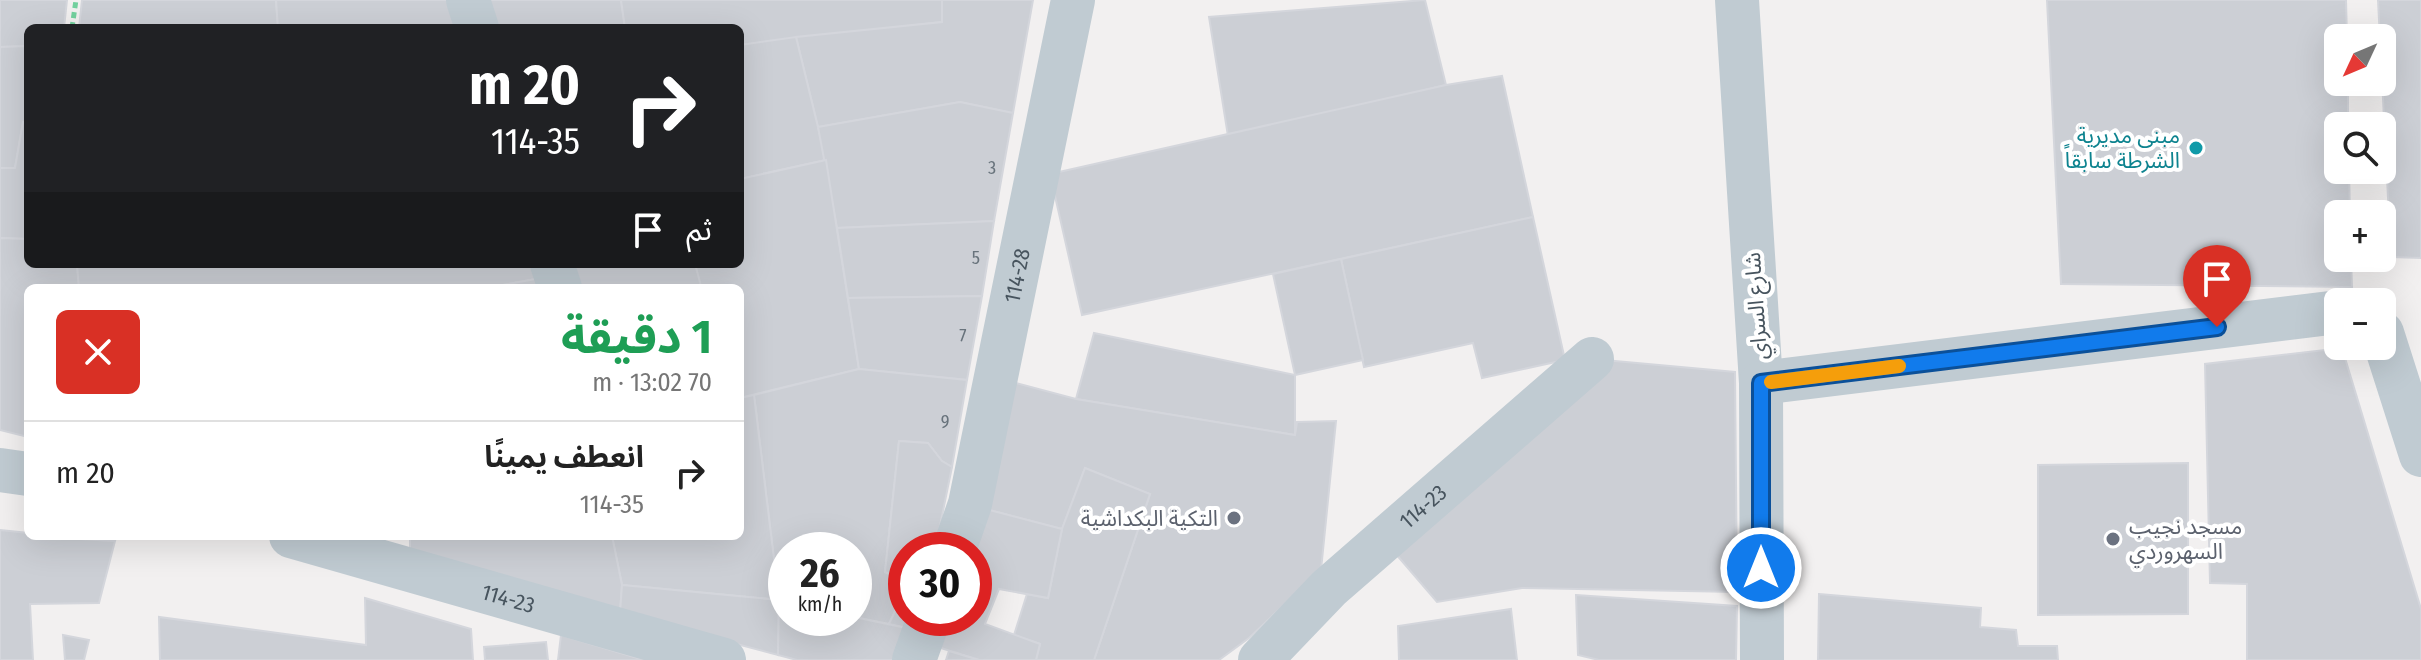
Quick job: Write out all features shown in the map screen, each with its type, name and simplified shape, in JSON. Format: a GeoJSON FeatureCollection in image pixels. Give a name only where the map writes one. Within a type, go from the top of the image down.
{"type":"FeatureCollection","features":[{"type":"Feature","properties":{"kind":"street"},"geometry":{"type":"LineString","coordinates":[[468,0],[476,24]]}},
{"type":"Feature","properties":{"kind":"street","name":"114-28"},"geometry":{"type":"LineString","coordinates":[[960,532],[970,504],[1073,0]]}},
{"type":"Feature","properties":{"kind":"street","name":"شارع السراي"},"geometry":{"type":"LineString","coordinates":[[1737,0],[1761,383],[1762,660]]}},
{"type":"Feature","properties":{"kind":"street"},"geometry":{"type":"LineString","coordinates":[[1761,383],[2324,314]]}},
{"type":"Feature","properties":{"kind":"street","name":"114-23"},"geometry":{"type":"LineString","coordinates":[[1260,660],[1329,588],[1592,359]]}},
{"type":"Feature","properties":{"kind":"street"},"geometry":{"type":"LineString","coordinates":[[2391,360],[2421,455]]}},
{"type":"Feature","properties":{"kind":"street"},"geometry":{"type":"LineString","coordinates":[[0,470],[24,473]]}},
{"type":"Feature","properties":{"kind":"street","name":"114-23"},"geometry":{"type":"LineString","coordinates":[[319,540],[396,551],[724,660]]}},
{"type":"Feature","properties":{"kind":"street"},"geometry":{"type":"LineString","coordinates":[[914,660],[923,636]]}},
{"type":"Feature","properties":{"kind":"path"},"geometry":{"type":"LineString","coordinates":[[73,24],[76,0]]}},
{"type":"Feature","properties":{"kind":"building"},"geometry":{"type":"Polygon","coordinates":[[[0,0],[67,0],[64,24],[24,24],[24,46],[0,47],[0,0]]]}},
{"type":"Feature","properties":{"kind":"building"},"geometry":{"type":"Polygon","coordinates":[[[82,0],[276,0],[278,24],[79,24],[82,0]]]}},
{"type":"Feature","properties":{"kind":"building"},"geometry":{"type":"Polygon","coordinates":[[[276,0],[453,0],[461,24],[278,24],[276,0]]]}},
{"type":"Feature","properties":{"kind":"building"},"geometry":{"type":"Polygon","coordinates":[[[482,0],[621,0],[624,24],[489,24],[482,0]]]}},
{"type":"Feature","properties":{"kind":"building"},"geometry":{"type":"Polygon","coordinates":[[[621,0],[942,0],[942,22],[744,45],[744,24],[624,24],[621,0]]]}},
{"type":"Feature","properties":{"kind":"building"},"geometry":{"type":"Polygon","coordinates":[[[942,0],[1033,0],[1013,113],[960,102],[818,127],[796,37],[942,22],[942,0]]]}},
{"type":"Feature","properties":{"kind":"building"},"geometry":{"type":"Polygon","coordinates":[[[1425,0],[1446,85],[1228,136],[1209,17],[1425,0]]]}},
{"type":"Feature","properties":{"kind":"building","name":"مبنى مديرية الشرطة سابقاً"},"geometry":{"type":"Polygon","coordinates":[[[2047,0],[2346,0],[2347,24],[2324,24],[2324,96],[2348,96],[2348,112],[2324,112],[2324,184],[2349,184],[2350,200],[2324,200],[2324,272],[2351,272],[2352,287],[2061,284],[2047,0]]]}},
{"type":"Feature","properties":{"kind":"building"},"geometry":{"type":"Polygon","coordinates":[[[2378,0],[2421,0],[2421,258],[2396,257],[2396,200],[2388,200],[2387,184],[2396,184],[2396,112],[2384,112],[2383,96],[2396,96],[2396,24],[2379,24],[2378,0]]]}},
{"type":"Feature","properties":{"kind":"building"},"geometry":{"type":"Polygon","coordinates":[[[796,37],[826,160],[744,178],[744,44],[796,37]]]}},
{"type":"Feature","properties":{"kind":"building"},"geometry":{"type":"Polygon","coordinates":[[[24,46],[24,122],[15,168],[0,168],[0,47],[24,46]]]}},
{"type":"Feature","properties":{"kind":"building"},"geometry":{"type":"Polygon","coordinates":[[[1502,76],[1533,217],[1082,315],[1050,174],[1446,85],[1502,76]]]}},
{"type":"Feature","properties":{"kind":"building"},"geometry":{"type":"Polygon","coordinates":[[[960,102],[1013,113],[994,221],[837,228],[818,127],[960,102]]]}},
{"type":"Feature","properties":{"kind":"building"},"geometry":{"type":"Polygon","coordinates":[[[23,122],[24,239],[0,238],[0,168],[15,168],[23,122]]]}},
{"type":"Feature","properties":{"kind":"building"},"geometry":{"type":"Polygon","coordinates":[[[826,160],[859,369],[744,397],[744,284],[700,284],[696,268],[744,268],[744,178],[826,160]]]}},
{"type":"Feature","properties":{"kind":"building"},"geometry":{"type":"Polygon","coordinates":[[[1533,217],[1565,360],[1482,378],[1473,343],[1364,367],[1341,259],[1533,217]]]}},
{"type":"Feature","properties":{"kind":"building"},"geometry":{"type":"Polygon","coordinates":[[[994,221],[982,296],[848,298],[837,228],[994,221]]]}},
{"type":"Feature","properties":{"kind":"building"},"geometry":{"type":"Polygon","coordinates":[[[0,238],[24,239],[24,268],[77,268],[79,284],[24,284],[24,436],[0,430],[0,238]]]}},
{"type":"Feature","properties":{"kind":"building"},"geometry":{"type":"Polygon","coordinates":[[[1341,259],[1363,360],[1295,375],[1273,274],[1341,259]]]}},
{"type":"Feature","properties":{"kind":"building"},"geometry":{"type":"Polygon","coordinates":[[[77,268],[544,268],[547,277],[508,284],[79,284],[77,268]]]}},
{"type":"Feature","properties":{"kind":"building"},"geometry":{"type":"Polygon","coordinates":[[[559,268],[696,268],[700,284],[564,284],[559,268]]]}},
{"type":"Feature","properties":{"kind":"building"},"geometry":{"type":"Polygon","coordinates":[[[547,277],[550,284],[508,284],[547,277]]]}},
{"type":"Feature","properties":{"kind":"building"},"geometry":{"type":"Polygon","coordinates":[[[982,296],[967,380],[859,369],[848,298],[982,296]]]}},
{"type":"Feature","properties":{"kind":"building"},"geometry":{"type":"Polygon","coordinates":[[[1094,333],[1295,375],[1295,435],[1076,399],[1094,333]]]}},
{"type":"Feature","properties":{"kind":"building"},"geometry":{"type":"Polygon","coordinates":[[[2324,350],[2324,360],[2346,360],[2421,609],[2421,660],[2247,660],[2247,584],[2210,583],[2205,364],[2324,350]]]}},
{"type":"Feature","properties":{"kind":"building"},"geometry":{"type":"Polygon","coordinates":[[[1604,360],[1735,372],[1737,592],[1522,588],[1437,602],[1395,553],[1604,360]]]}},
{"type":"Feature","properties":{"kind":"building"},"geometry":{"type":"Polygon","coordinates":[[[859,369],[967,380],[952,467],[942,461],[928,443],[899,441],[885,572],[888,573],[888,624],[872,621],[872,532],[771,532],[754,395],[859,369]]]}},
{"type":"Feature","properties":{"kind":"building","name":"التكية البكداشية"},"geometry":{"type":"Polygon","coordinates":[[[997,378],[1076,399],[1295,435],[1297,422],[1336,421],[1321,570],[1249,638],[1219,660],[1094,660],[1150,494],[1085,468],[1062,529],[974,506],[997,378]]]}},
{"type":"Feature","properties":{"kind":"building"},"geometry":{"type":"Polygon","coordinates":[[[754,395],[771,532],[768,532],[768,599],[622,585],[613,540],[744,540],[744,397],[754,395]]]}},
{"type":"Feature","properties":{"kind":"building"},"geometry":{"type":"Polygon","coordinates":[[[899,441],[928,443],[942,461],[952,467],[939,532],[889,532],[899,441]]]}},
{"type":"Feature","properties":{"kind":"building","name":"مسجد نجيب السهروردي"},"geometry":{"type":"Polygon","coordinates":[[[2188,463],[2188,614],[2038,615],[2038,465],[2188,463]]]}},
{"type":"Feature","properties":{"kind":"building"},"geometry":{"type":"Polygon","coordinates":[[[1085,468],[1150,494],[1094,660],[1036,660],[1040,644],[1014,635],[1027,594],[1048,598],[1062,529],[1085,468]]]}},
{"type":"Feature","properties":{"kind":"building"},"geometry":{"type":"Polygon","coordinates":[[[974,506],[1062,529],[1048,598],[999,589],[992,606],[992,532],[974,532],[974,506]]]}},
{"type":"Feature","properties":{"kind":"building"},"geometry":{"type":"Polygon","coordinates":[[[0,530],[24,533],[24,540],[115,541],[99,603],[30,604],[33,660],[0,660],[0,530]]]}},
{"type":"Feature","properties":{"kind":"building"},"geometry":{"type":"Polygon","coordinates":[[[410,540],[613,540],[622,585],[620,613],[410,557],[410,540]]]}},
{"type":"Feature","properties":{"kind":"building"},"geometry":{"type":"Polygon","coordinates":[[[888,544],[888,573],[885,572],[888,544]]]}},
{"type":"Feature","properties":{"kind":"building"},"geometry":{"type":"Polygon","coordinates":[[[622,585],[768,599],[768,636],[778,636],[778,655],[620,613],[622,585]]]}},
{"type":"Feature","properties":{"kind":"building"},"geometry":{"type":"Polygon","coordinates":[[[1819,594],[1981,608],[1980,627],[2016,630],[2018,646],[2057,646],[2058,660],[1818,660],[1819,594]]]}},
{"type":"Feature","properties":{"kind":"building"},"geometry":{"type":"Polygon","coordinates":[[[1576,595],[1737,606],[1736,660],[1599,660],[1578,655],[1576,595]]]}},
{"type":"Feature","properties":{"kind":"building"},"geometry":{"type":"Polygon","coordinates":[[[365,598],[471,629],[473,660],[160,660],[159,617],[366,645],[365,598]]]}},
{"type":"Feature","properties":{"kind":"building"},"geometry":{"type":"Polygon","coordinates":[[[1511,609],[1517,660],[1399,660],[1398,626],[1511,609]]]}},
{"type":"Feature","properties":{"kind":"building"},"geometry":{"type":"Polygon","coordinates":[[[872,621],[888,624],[888,636],[909,636],[901,660],[797,660],[778,655],[778,636],[872,636],[872,621]]]}},
{"type":"Feature","properties":{"kind":"building"},"geometry":{"type":"Polygon","coordinates":[[[992,627],[1040,644],[1036,660],[979,660],[925,643],[928,636],[992,636],[992,627]]]}},
{"type":"Feature","properties":{"kind":"building"},"geometry":{"type":"Polygon","coordinates":[[[63,635],[89,640],[84,660],[65,660],[63,635]]]}},
{"type":"Feature","properties":{"kind":"building"},"geometry":{"type":"Polygon","coordinates":[[[561,635],[644,660],[558,660],[561,635]]]}},
{"type":"Feature","properties":{"kind":"building"},"geometry":{"type":"Polygon","coordinates":[[[546,642],[548,660],[485,660],[484,647],[546,642]]]}},
{"type":"Feature","properties":{"kind":"building"},"geometry":{"type":"Polygon","coordinates":[[[949,651],[979,660],[946,660],[949,651]]]}},
{"type":"Feature","properties":{"kind":"slow traffic"},"geometry":{"type":"LineString","coordinates":[[1771,382],[1899,366]]}},
{"type":"Feature","properties":{"kind":"place","name":"مبنى مديرية الشرطة سابقاً"},"geometry":{"type":"Point","coordinates":[2196,148]}},
{"type":"Feature","properties":{"kind":"place","name":"التكية البكداشية"},"geometry":{"type":"Point","coordinates":[1234,518]}},
{"type":"Feature","properties":{"kind":"place","name":"مسجد نجيب السهروردي"},"geometry":{"type":"Point","coordinates":[2113,539]}},
{"type":"Feature","properties":{"kind":"route"},"geometry":{"type":"LineString","coordinates":[[1761,568],[1761,383],[2217,327]]}}]}
